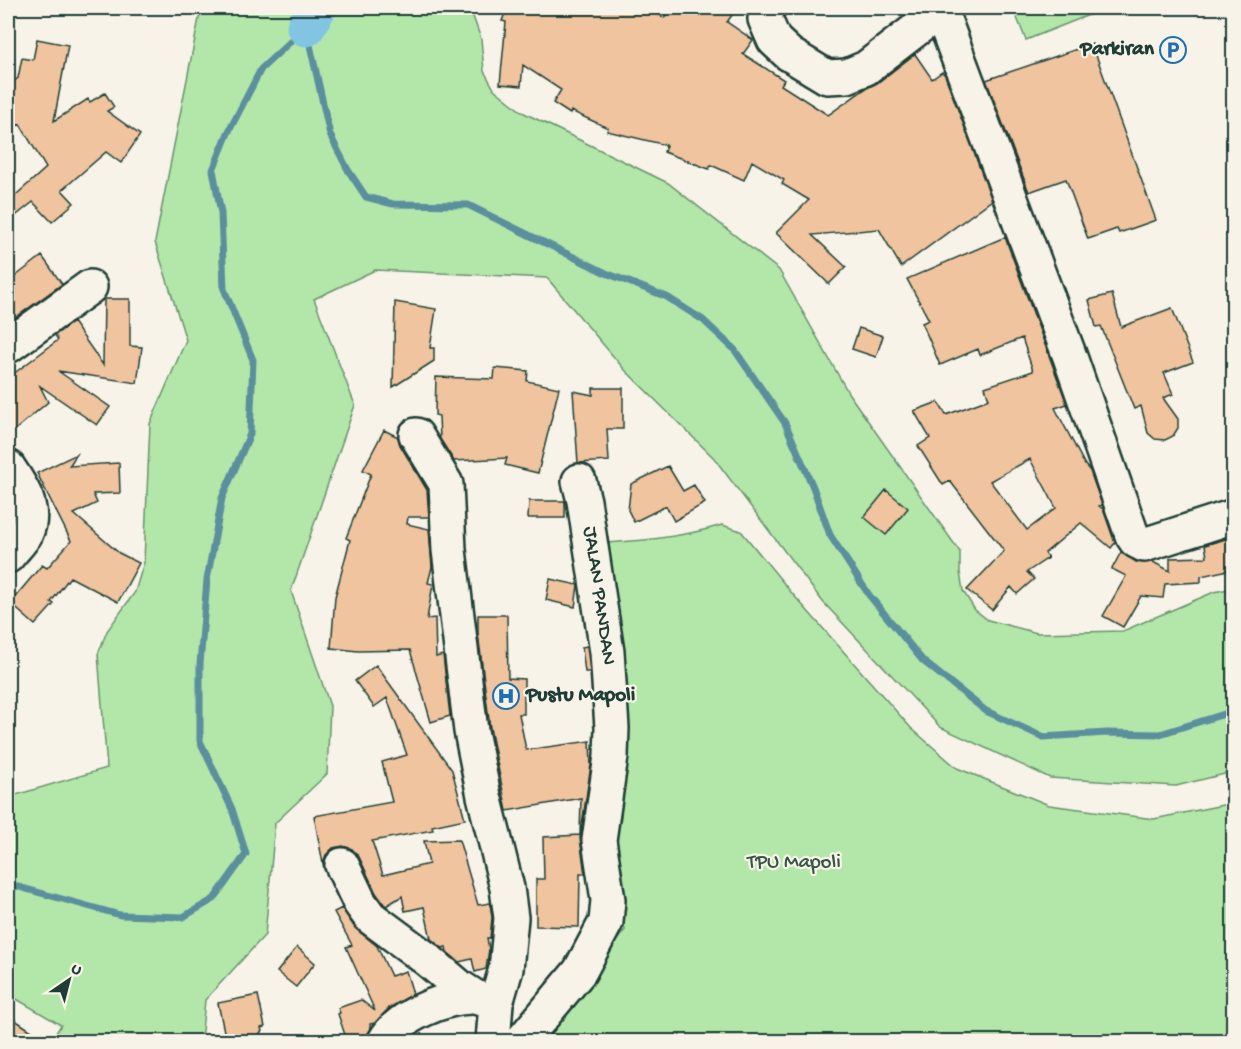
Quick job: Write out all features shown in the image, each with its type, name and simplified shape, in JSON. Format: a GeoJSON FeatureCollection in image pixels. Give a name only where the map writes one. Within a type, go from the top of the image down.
{"type":"FeatureCollection","features":[{"type":"Feature","properties":{"kind":"street"},"geometry":{"type":"LineString","coordinates":[[768,8],[765,19],[774,40],[798,60],[827,77],[847,76],[866,68],[942,8],[1070,357],[1132,535],[1136,541],[1144,545],[1233,516]]}},
{"type":"Feature","properties":{"kind":"street"},"geometry":{"type":"LineString","coordinates":[[8,346],[90,287]]}},
{"type":"Feature","properties":{"kind":"street"},"geometry":{"type":"LineString","coordinates":[[417,435],[446,483],[449,549],[471,731],[484,796],[507,888],[511,918],[506,969],[485,1000],[493,1041]]}},
{"type":"Feature","properties":{"kind":"street"},"geometry":{"type":"LineString","coordinates":[[8,467],[28,501],[29,518],[26,534],[8,556]]}},
{"type":"Feature","properties":{"kind":"street","name":"JALAN PANDAN"},"geometry":{"type":"LineString","coordinates":[[521,1041],[580,971],[606,922],[608,900],[599,840],[611,756],[612,728],[607,652],[585,501],[579,481]]}},
{"type":"Feature","properties":{"kind":"street"},"geometry":{"type":"LineString","coordinates":[[342,865],[360,903],[370,917],[428,960],[460,988],[485,1000]]}},
{"type":"Feature","properties":{"kind":"street"},"geometry":{"type":"LineString","coordinates":[[384,1041],[389,1032],[438,1002],[466,996],[485,1000]]}},
{"type":"Feature","properties":{"kind":"green space"},"geometry":{"type":"Polygon","coordinates":[[[201,8],[470,8],[481,39],[484,71],[494,89],[522,112],[668,183],[779,270],[849,394],[960,552],[963,591],[975,610],[988,620],[1037,633],[1123,631],[1214,592],[1233,588],[1233,772],[1176,786],[1050,778],[940,727],[823,602],[714,458],[624,369],[547,278],[375,270],[314,299],[355,405],[291,591],[330,706],[327,774],[275,823],[265,935],[205,1000],[201,1041],[51,1041],[61,1025],[8,994],[8,793],[16,795],[107,768],[98,654],[107,631],[135,592],[144,562],[150,424],[186,340],[155,242],[201,8]]]}},
{"type":"Feature","properties":{"kind":"green space"},"geometry":{"type":"Polygon","coordinates":[[[1013,8],[1098,8],[1099,11],[1026,40],[1013,8]]]}},
{"type":"Feature","properties":{"kind":"green space","name":"TPU Mapoli"},"geometry":{"type":"Polygon","coordinates":[[[722,525],[741,531],[790,591],[911,728],[957,768],[1049,805],[1154,819],[1233,803],[1233,1041],[535,1042],[625,930],[610,856],[593,544],[675,536],[722,525]]]}},
{"type":"Feature","properties":{"kind":"building"},"geometry":{"type":"Polygon","coordinates":[[[507,8],[649,8],[664,18],[671,8],[737,8],[727,22],[753,40],[743,54],[784,80],[781,85],[828,115],[877,83],[915,54],[932,79],[942,72],[945,75],[992,200],[901,267],[879,229],[812,235],[846,267],[829,284],[776,233],[809,200],[782,184],[784,180],[752,161],[744,180],[711,165],[709,169],[664,152],[666,145],[607,131],[608,128],[571,111],[570,114],[553,103],[561,90],[523,65],[521,86],[500,84],[506,22],[502,21],[507,8]]]}},
{"type":"Feature","properties":{"kind":"building"},"geometry":{"type":"Polygon","coordinates":[[[37,39],[68,45],[54,121],[88,99],[90,102],[105,93],[114,107],[107,111],[140,135],[121,163],[106,152],[62,190],[74,203],[52,222],[33,202],[8,222],[8,202],[46,168],[20,124],[8,131],[8,86],[18,78],[22,58],[33,60],[37,39]]]}},
{"type":"Feature","properties":{"kind":"building"},"geometry":{"type":"Polygon","coordinates":[[[1092,44],[1156,220],[1119,233],[1117,229],[1088,239],[1066,179],[1029,192],[986,80],[1092,44]]]}},
{"type":"Feature","properties":{"kind":"building"},"geometry":{"type":"Polygon","coordinates":[[[1005,237],[1067,404],[1055,408],[1090,471],[1102,505],[1099,506],[1103,509],[1115,543],[1111,548],[1081,523],[1045,553],[1048,558],[1027,572],[1034,579],[1017,594],[1011,587],[992,610],[967,590],[1004,551],[950,481],[943,485],[918,446],[930,438],[914,411],[938,402],[946,415],[989,399],[985,387],[1033,371],[1022,338],[980,355],[978,349],[940,365],[922,323],[929,320],[907,279],[1005,237]],[[1030,459],[990,481],[1027,530],[1056,508],[1030,459]]]}},
{"type":"Feature","properties":{"kind":"building"},"geometry":{"type":"Polygon","coordinates":[[[42,256],[62,284],[8,323],[8,282],[42,256]]]}},
{"type":"Feature","properties":{"kind":"building"},"geometry":{"type":"Polygon","coordinates":[[[1112,294],[1121,327],[1172,308],[1193,362],[1164,373],[1173,394],[1163,398],[1178,419],[1178,428],[1173,436],[1165,440],[1155,439],[1148,433],[1141,406],[1134,409],[1101,326],[1096,327],[1089,300],[1112,294]]]}},
{"type":"Feature","properties":{"kind":"building"},"geometry":{"type":"Polygon","coordinates":[[[104,299],[130,299],[130,346],[142,347],[137,383],[58,371],[110,407],[97,425],[40,386],[48,402],[8,436],[8,378],[58,340],[55,335],[73,322],[103,365],[104,299]]]}},
{"type":"Feature","properties":{"kind":"building"},"geometry":{"type":"Polygon","coordinates":[[[395,302],[436,309],[430,348],[434,348],[434,361],[393,387],[395,302]]]}},
{"type":"Feature","properties":{"kind":"building"},"geometry":{"type":"Polygon","coordinates":[[[859,328],[883,336],[876,357],[852,349],[859,328]]]}},
{"type":"Feature","properties":{"kind":"building"},"geometry":{"type":"Polygon","coordinates":[[[495,368],[528,371],[527,381],[559,388],[538,473],[505,465],[507,458],[454,461],[440,439],[439,416],[435,415],[436,377],[494,379],[495,368]]]}},
{"type":"Feature","properties":{"kind":"building"},"geometry":{"type":"Polygon","coordinates":[[[593,388],[623,388],[623,429],[607,429],[609,461],[578,463],[573,391],[593,395],[593,388]]]}},
{"type":"Feature","properties":{"kind":"building"},"geometry":{"type":"Polygon","coordinates":[[[384,430],[398,437],[400,445],[427,490],[429,517],[408,517],[407,524],[429,529],[432,567],[428,583],[433,584],[427,619],[435,618],[436,657],[443,655],[450,716],[431,722],[410,650],[358,651],[331,648],[335,597],[350,540],[346,538],[371,474],[363,470],[384,430]]]}},
{"type":"Feature","properties":{"kind":"building"},"geometry":{"type":"Polygon","coordinates":[[[77,454],[69,466],[119,463],[120,493],[93,494],[97,503],[74,514],[119,553],[139,563],[118,602],[70,577],[51,602],[54,604],[35,625],[10,603],[42,565],[47,568],[71,541],[37,473],[77,454]]]}},
{"type":"Feature","properties":{"kind":"building"},"geometry":{"type":"Polygon","coordinates":[[[668,466],[683,491],[694,485],[705,503],[674,521],[666,506],[634,522],[628,510],[631,484],[668,466]]]}},
{"type":"Feature","properties":{"kind":"building"},"geometry":{"type":"Polygon","coordinates":[[[886,490],[908,508],[886,535],[864,517],[886,490]]]}},
{"type":"Feature","properties":{"kind":"building"},"geometry":{"type":"Polygon","coordinates":[[[529,501],[565,501],[565,518],[528,518],[529,501]]]}},
{"type":"Feature","properties":{"kind":"building"},"geometry":{"type":"Polygon","coordinates":[[[1233,537],[1233,569],[1201,576],[1201,582],[1165,584],[1163,598],[1141,596],[1123,627],[1103,616],[1126,576],[1112,569],[1121,552],[1136,562],[1153,562],[1170,571],[1170,558],[1207,557],[1205,545],[1233,537]]]}},
{"type":"Feature","properties":{"kind":"building"},"geometry":{"type":"Polygon","coordinates":[[[550,579],[578,585],[575,607],[546,600],[550,579]]]}},
{"type":"Feature","properties":{"kind":"building"},"geometry":{"type":"Polygon","coordinates":[[[478,615],[507,615],[508,678],[524,679],[524,714],[519,714],[526,750],[590,741],[591,765],[580,838],[585,874],[580,874],[579,927],[536,926],[536,879],[544,879],[543,837],[580,835],[581,798],[507,811],[490,728],[478,633],[478,615]]]}},
{"type":"Feature","properties":{"kind":"building"},"geometry":{"type":"Polygon","coordinates":[[[587,646],[590,672],[585,672],[582,647],[587,646]]]}},
{"type":"Feature","properties":{"kind":"building"},"geometry":{"type":"Polygon","coordinates":[[[376,665],[452,770],[465,819],[432,826],[433,830],[372,841],[383,875],[429,864],[424,841],[459,840],[478,905],[490,903],[492,918],[490,938],[487,938],[489,949],[486,969],[475,972],[472,959],[459,962],[447,952],[446,947],[442,948],[431,939],[424,907],[405,911],[402,896],[386,906],[376,893],[359,857],[352,849],[343,846],[333,848],[326,855],[323,863],[325,871],[324,869],[314,816],[392,802],[382,762],[407,755],[387,698],[374,707],[355,681],[376,665]]]}},
{"type":"Feature","properties":{"kind":"building"},"geometry":{"type":"Polygon","coordinates":[[[342,908],[355,928],[377,946],[391,976],[406,971],[413,994],[389,1008],[375,1023],[370,1024],[371,1028],[365,1041],[347,1041],[338,1014],[340,1013],[338,1008],[361,1000],[375,1011],[346,947],[352,945],[334,912],[342,908]]]}},
{"type":"Feature","properties":{"kind":"building"},"geometry":{"type":"Polygon","coordinates":[[[297,947],[315,963],[296,987],[277,972],[297,947]]]}},
{"type":"Feature","properties":{"kind":"building"},"geometry":{"type":"Polygon","coordinates":[[[258,995],[265,1027],[261,1028],[262,1031],[253,1041],[226,1041],[218,1003],[258,995]]]}},
{"type":"Feature","properties":{"kind":"building"},"geometry":{"type":"Polygon","coordinates":[[[15,1020],[47,1041],[8,1041],[8,1031],[15,1020]]]}},
{"type":"Feature","properties":{"kind":"waterway"},"geometry":{"type":"LineString","coordinates":[[306,27],[317,8]]}},
{"type":"Feature","properties":{"kind":"waterway"},"geometry":{"type":"LineString","coordinates":[[306,27],[330,135],[348,170],[366,197],[393,204],[468,205],[606,273],[667,297],[703,320],[734,349],[785,423],[813,487],[830,535],[869,595],[923,661],[986,711],[1043,737],[1107,733],[1160,734],[1234,711]]}},
{"type":"Feature","properties":{"kind":"waterway"},"geometry":{"type":"LineString","coordinates":[[8,884],[120,915],[183,917],[214,899],[246,854],[232,809],[200,741],[200,664],[207,580],[222,498],[250,434],[253,360],[224,289],[221,213],[213,170],[228,133],[261,69],[306,27]]}},
{"type":"Feature","properties":{"kind":"place","name":"Parkiran"},"geometry":{"type":"Point","coordinates":[1173,50]}},
{"type":"Feature","properties":{"kind":"place","name":"Pustu Mapoli"},"geometry":{"type":"Point","coordinates":[506,696]}}]}
